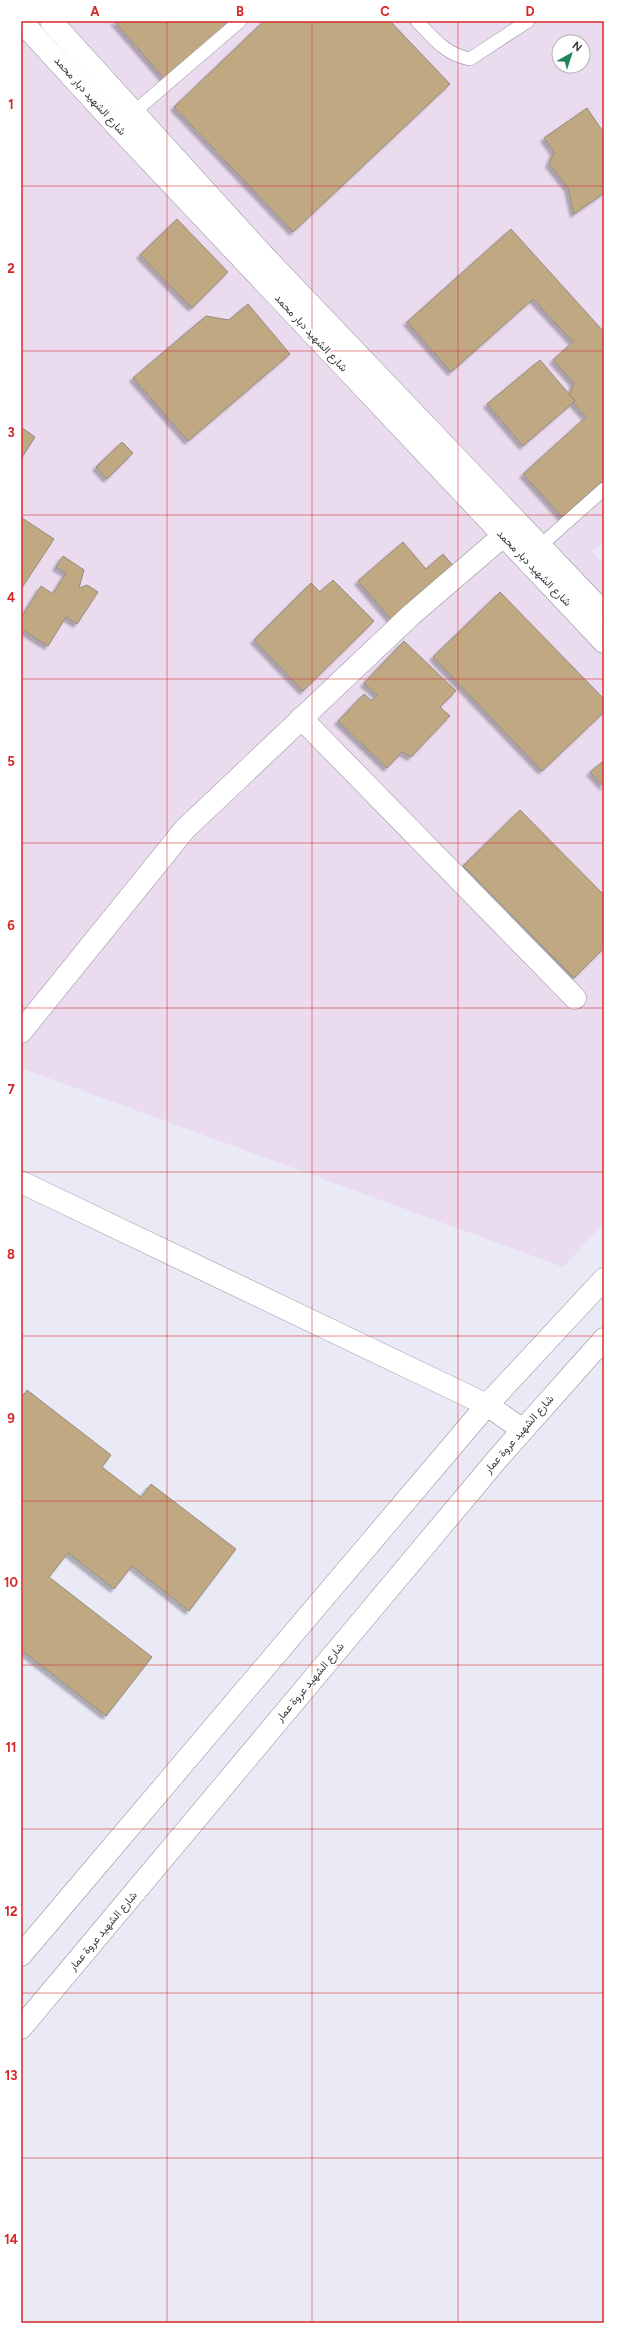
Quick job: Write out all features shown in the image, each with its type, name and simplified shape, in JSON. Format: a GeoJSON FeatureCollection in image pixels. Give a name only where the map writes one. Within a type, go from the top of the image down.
{"type":"FeatureCollection","features":[{"type":"Feature","properties":{"kind":"street","name":"شارع الشهيد دبار محمد"},"geometry":{"type":"LineString","coordinates":[[21,21],[128,139],[604,642]]}},
{"type":"Feature","properties":{"kind":"street","name":"شارع الشهيد دبار محمد"},"geometry":{"type":"LineString","coordinates":[[51,21],[263,255],[604,613]]}},
{"type":"Feature","properties":{"kind":"street"},"geometry":{"type":"LineString","coordinates":[[21,1032],[185,829],[410,615],[503,536]]}},
{"type":"Feature","properties":{"kind":"street"},"geometry":{"type":"LineString","coordinates":[[301,718],[575,998]]}},
{"type":"Feature","properties":{"kind":"street"},"geometry":{"type":"LineString","coordinates":[[21,1182],[487,1405],[523,1430]]}},
{"type":"Feature","properties":{"kind":"street"},"geometry":{"type":"LineString","coordinates":[[21,1955],[487,1405],[604,1279]]}},
{"type":"Feature","properties":{"kind":"street","name":"شارع الشهيد عروة عمار"},"geometry":{"type":"LineString","coordinates":[[21,2028],[523,1430],[604,1340]]}},
{"type":"Feature","properties":{"kind":"lane"},"geometry":{"type":"LineString","coordinates":[[134,112],[240,21]]}},
{"type":"Feature","properties":{"kind":"lane"},"geometry":{"type":"LineString","coordinates":[[417,21],[438,44],[456,57],[470,59],[528,21]]}},
{"type":"Feature","properties":{"kind":"lane"},"geometry":{"type":"LineString","coordinates":[[540,546],[604,489]]}},
{"type":"Feature","properties":{"kind":"shaded area"},"geometry":{"type":"Polygon","coordinates":[[[21,21],[604,21],[604,541],[592,552],[604,564],[604,1223],[563,1267],[21,1068],[21,21]]]}},
{"type":"Feature","properties":{"kind":"building"},"geometry":{"type":"Polygon","coordinates":[[[114,21],[240,21],[168,83],[114,21]]]}},
{"type":"Feature","properties":{"kind":"building"},"geometry":{"type":"Polygon","coordinates":[[[264,21],[390,21],[450,84],[293,232],[174,107],[264,21]]]}},
{"type":"Feature","properties":{"kind":"building"},"geometry":{"type":"Polygon","coordinates":[[[587,108],[604,133],[604,193],[574,214],[568,188],[549,164],[554,152],[544,138],[587,108]]]}},
{"type":"Feature","properties":{"kind":"building"},"geometry":{"type":"Polygon","coordinates":[[[177,219],[228,272],[192,308],[140,255],[177,219]]]}},
{"type":"Feature","properties":{"kind":"building"},"geometry":{"type":"Polygon","coordinates":[[[511,229],[604,332],[604,480],[562,517],[523,474],[586,417],[568,397],[574,383],[553,360],[573,342],[533,299],[451,372],[407,322],[511,229]]]}},
{"type":"Feature","properties":{"kind":"building"},"geometry":{"type":"Polygon","coordinates":[[[248,304],[290,354],[188,441],[133,378],[206,316],[229,320],[248,304]]]}},
{"type":"Feature","properties":{"kind":"building"},"geometry":{"type":"Polygon","coordinates":[[[540,360],[575,401],[523,446],[487,404],[540,360]]]}},
{"type":"Feature","properties":{"kind":"building"},"geometry":{"type":"Polygon","coordinates":[[[21,427],[35,437],[21,459],[21,427]]]}},
{"type":"Feature","properties":{"kind":"building"},"geometry":{"type":"Polygon","coordinates":[[[122,442],[133,453],[107,479],[96,467],[122,442]]]}},
{"type":"Feature","properties":{"kind":"building"},"geometry":{"type":"Polygon","coordinates":[[[22,518],[54,539],[21,589],[21,519],[22,518]]]}},
{"type":"Feature","properties":{"kind":"building"},"geometry":{"type":"Polygon","coordinates":[[[403,542],[426,569],[443,554],[457,570],[395,624],[358,581],[403,542]]]}},
{"type":"Feature","properties":{"kind":"building"},"geometry":{"type":"Polygon","coordinates":[[[63,556],[84,570],[79,588],[87,585],[98,592],[77,624],[66,617],[48,646],[21,629],[21,618],[41,586],[53,594],[66,573],[56,567],[63,556]]]}},
{"type":"Feature","properties":{"kind":"building"},"geometry":{"type":"Polygon","coordinates":[[[333,580],[374,621],[303,691],[254,640],[311,583],[320,592],[333,580]]]}},
{"type":"Feature","properties":{"kind":"building"},"geometry":{"type":"Polygon","coordinates":[[[500,592],[604,699],[604,712],[542,771],[433,657],[500,592]]]}},
{"type":"Feature","properties":{"kind":"building"},"geometry":{"type":"Polygon","coordinates":[[[404,641],[456,691],[440,707],[450,716],[411,757],[402,752],[387,768],[338,721],[364,694],[372,701],[377,695],[364,683],[404,641]]]}},
{"type":"Feature","properties":{"kind":"building"},"geometry":{"type":"Polygon","coordinates":[[[602,762],[604,764],[604,787],[590,772],[602,762]]]}},
{"type":"Feature","properties":{"kind":"building"},"geometry":{"type":"Polygon","coordinates":[[[520,810],[604,895],[604,948],[574,978],[463,866],[520,810]]]}},
{"type":"Feature","properties":{"kind":"building"},"geometry":{"type":"Polygon","coordinates":[[[27,1390],[111,1455],[102,1467],[141,1497],[151,1484],[236,1549],[189,1611],[132,1566],[114,1589],[68,1553],[49,1577],[152,1657],[106,1716],[21,1650],[21,1398],[27,1390]]]}}]}
